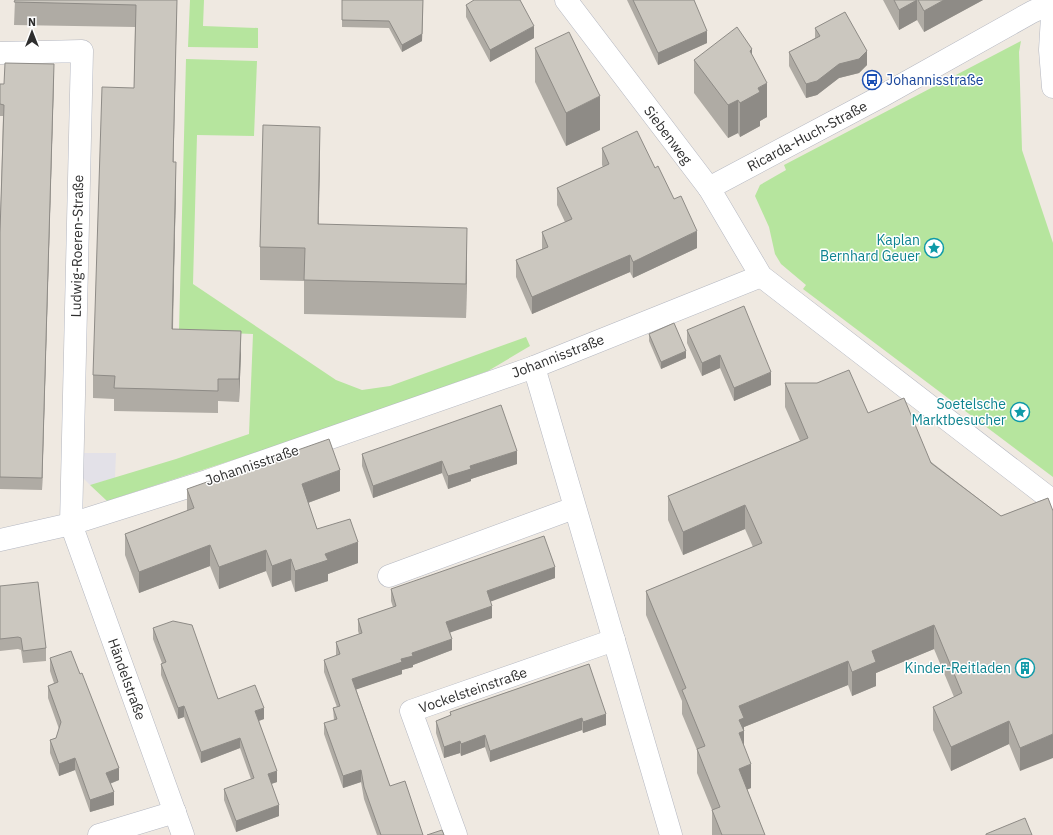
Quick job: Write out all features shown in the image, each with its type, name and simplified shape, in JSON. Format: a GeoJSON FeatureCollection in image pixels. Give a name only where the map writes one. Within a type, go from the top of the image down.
{"type":"FeatureCollection","features":[{"type":"Feature","properties":{"kind":"street","name":"Siebenweg"},"geometry":{"type":"LineString","coordinates":[[566,0],[708,188],[761,276]]}},
{"type":"Feature","properties":{"kind":"street","name":"Ricarda-Huch-Straße"},"geometry":{"type":"LineString","coordinates":[[708,188],[882,96],[1032,12],[1053,2]]}},
{"type":"Feature","properties":{"kind":"street"},"geometry":{"type":"LineString","coordinates":[[1053,2],[1050,50],[1053,87]]}},
{"type":"Feature","properties":{"kind":"street","name":"Ludwig-Roeren-Straße"},"geometry":{"type":"LineString","coordinates":[[0,53],[82,51],[70,524]]}},
{"type":"Feature","properties":{"kind":"street"},"geometry":{"type":"LineString","coordinates":[[761,276],[1053,501]]}},
{"type":"Feature","properties":{"kind":"street","name":"Johannisstraße"},"geometry":{"type":"LineString","coordinates":[[0,540],[70,524],[207,481],[534,367],[761,276]]}},
{"type":"Feature","properties":{"kind":"street"},"geometry":{"type":"LineString","coordinates":[[534,367],[574,508],[671,835]]}},
{"type":"Feature","properties":{"kind":"street"},"geometry":{"type":"LineString","coordinates":[[389,576],[574,508]]}},
{"type":"Feature","properties":{"kind":"street","name":"Händelstraße"},"geometry":{"type":"LineString","coordinates":[[70,524],[183,835]]}},
{"type":"Feature","properties":{"kind":"street","name":"Vockelsteinstraße"},"geometry":{"type":"LineString","coordinates":[[456,835],[411,711],[614,640]]}},
{"type":"Feature","properties":{"kind":"street"},"geometry":{"type":"LineString","coordinates":[[98,835],[175,812]]}},
{"type":"Feature","properties":{"kind":"shaded area"},"geometry":{"type":"Polygon","coordinates":[[[84,453],[116,453],[115,478],[90,485],[83,478],[84,453]]]}},
{"type":"Feature","properties":{"kind":"green space"},"geometry":{"type":"Polygon","coordinates":[[[190,0],[204,0],[203,26],[258,28],[258,48],[188,47],[190,0]]]}},
{"type":"Feature","properties":{"kind":"green space"},"geometry":{"type":"Polygon","coordinates":[[[1021,41],[1019,52],[1022,150],[1053,243],[1053,477],[803,289],[806,285],[781,264],[775,254],[769,227],[755,196],[760,185],[786,170],[784,165],[1021,41]]]}},
{"type":"Feature","properties":{"kind":"green space"},"geometry":{"type":"Polygon","coordinates":[[[186,59],[257,61],[254,136],[197,135],[193,284],[336,380],[362,390],[390,386],[526,337],[530,346],[488,371],[310,435],[107,501],[90,485],[176,459],[249,434],[253,334],[179,331],[186,59]]]}},
{"type":"Feature","properties":{"kind":"building"},"geometry":{"type":"Polygon","coordinates":[[[15,0],[177,0],[173,162],[176,162],[172,329],[241,331],[239,379],[218,379],[218,391],[114,388],[115,376],[93,375],[102,87],[134,88],[136,5],[14,2],[15,0]]]}},
{"type":"Feature","properties":{"kind":"building"},"geometry":{"type":"Polygon","coordinates":[[[342,0],[423,0],[422,34],[402,45],[389,21],[342,20],[342,0]]]}},
{"type":"Feature","properties":{"kind":"building"},"geometry":{"type":"Polygon","coordinates":[[[474,0],[520,0],[534,26],[490,50],[466,5],[474,0]]]}},
{"type":"Feature","properties":{"kind":"building"},"geometry":{"type":"Polygon","coordinates":[[[633,0],[694,0],[707,31],[658,53],[633,0]]]}},
{"type":"Feature","properties":{"kind":"building"},"geometry":{"type":"Polygon","coordinates":[[[894,0],[917,0],[899,10],[894,0]]]}},
{"type":"Feature","properties":{"kind":"building"},"geometry":{"type":"Polygon","coordinates":[[[918,0],[944,0],[924,11],[918,0]]]}},
{"type":"Feature","properties":{"kind":"building"},"geometry":{"type":"Polygon","coordinates":[[[845,12],[867,51],[859,59],[839,64],[817,81],[806,84],[789,52],[820,36],[815,28],[845,12]]]}},
{"type":"Feature","properties":{"kind":"building"},"geometry":{"type":"Polygon","coordinates":[[[737,27],[752,49],[750,51],[767,83],[758,88],[760,92],[740,103],[738,100],[728,105],[694,60],[737,27]]]}},
{"type":"Feature","properties":{"kind":"building"},"geometry":{"type":"Polygon","coordinates":[[[569,32],[600,96],[566,113],[535,48],[569,32]]]}},
{"type":"Feature","properties":{"kind":"building"},"geometry":{"type":"Polygon","coordinates":[[[5,63],[54,64],[42,478],[0,477],[0,232],[4,105],[0,104],[0,84],[4,84],[5,63]]]}},
{"type":"Feature","properties":{"kind":"building"},"geometry":{"type":"Polygon","coordinates":[[[263,125],[320,127],[318,224],[467,228],[466,284],[304,280],[305,248],[260,247],[263,125]]]}},
{"type":"Feature","properties":{"kind":"building"},"geometry":{"type":"Polygon","coordinates":[[[637,131],[655,168],[658,166],[674,199],[681,196],[697,231],[633,262],[630,255],[532,297],[516,260],[548,247],[542,232],[572,219],[557,188],[609,164],[602,148],[637,131]]]}},
{"type":"Feature","properties":{"kind":"building"},"geometry":{"type":"Polygon","coordinates":[[[744,306],[771,372],[734,388],[720,355],[702,363],[687,330],[744,306]]]}},
{"type":"Feature","properties":{"kind":"building"},"geometry":{"type":"Polygon","coordinates":[[[674,323],[686,351],[661,362],[649,334],[674,323]]]}},
{"type":"Feature","properties":{"kind":"building"},"geometry":{"type":"Polygon","coordinates":[[[849,370],[868,413],[904,398],[931,463],[1001,516],[1048,498],[1053,511],[1053,734],[1020,748],[1009,721],[951,747],[933,707],[962,693],[934,625],[872,651],[876,662],[852,672],[848,661],[739,706],[744,718],[739,720],[744,731],[739,733],[751,764],[739,769],[765,835],[722,835],[712,810],[720,807],[697,749],[705,746],[682,690],[686,688],[646,591],[762,543],[745,505],[683,532],[668,496],[808,438],[785,383],[817,383],[849,370]]]}},
{"type":"Feature","properties":{"kind":"building"},"geometry":{"type":"Polygon","coordinates":[[[501,405],[517,451],[470,466],[471,469],[448,476],[442,461],[373,486],[362,454],[501,405]]]}},
{"type":"Feature","properties":{"kind":"building"},"geometry":{"type":"Polygon","coordinates":[[[329,439],[340,470],[302,484],[317,529],[350,519],[358,542],[325,554],[328,560],[295,571],[291,559],[272,566],[266,550],[219,567],[210,545],[139,572],[125,534],[194,508],[187,489],[329,439]]]}},
{"type":"Feature","properties":{"kind":"building"},"geometry":{"type":"Polygon","coordinates":[[[544,536],[555,567],[487,591],[492,606],[446,622],[452,639],[412,653],[413,656],[401,659],[402,662],[352,679],[390,786],[405,781],[423,835],[381,835],[364,787],[361,770],[343,776],[324,723],[337,719],[333,708],[340,706],[324,660],[340,654],[336,642],[362,633],[358,619],[396,606],[391,589],[544,536]]]}},
{"type":"Feature","properties":{"kind":"building"},"geometry":{"type":"Polygon","coordinates":[[[38,582],[46,648],[23,651],[21,638],[0,639],[0,586],[38,582]]]}},
{"type":"Feature","properties":{"kind":"building"},"geometry":{"type":"Polygon","coordinates":[[[173,621],[192,625],[218,699],[255,685],[264,708],[255,711],[277,771],[268,774],[279,805],[236,821],[224,789],[254,778],[240,738],[201,752],[184,706],[178,708],[161,664],[166,662],[153,628],[173,621]]]}},
{"type":"Feature","properties":{"kind":"building"},"geometry":{"type":"Polygon","coordinates":[[[71,651],[80,674],[82,673],[119,768],[106,773],[114,792],[90,800],[75,758],[59,764],[50,740],[56,738],[61,722],[48,686],[58,682],[50,658],[71,651]]]}},
{"type":"Feature","properties":{"kind":"building"},"geometry":{"type":"Polygon","coordinates":[[[589,664],[606,714],[583,722],[582,718],[490,751],[485,735],[461,744],[460,741],[444,747],[436,721],[451,715],[450,712],[589,664]]]}},
{"type":"Feature","properties":{"kind":"building"},"geometry":{"type":"Polygon","coordinates":[[[1025,818],[1032,835],[986,835],[986,834],[1025,818]]]}},
{"type":"Feature","properties":{"kind":"building"},"geometry":{"type":"Polygon","coordinates":[[[442,830],[444,835],[427,835],[442,830]]]}},
{"type":"Feature","properties":{"kind":"place","name":"Johannisstraße"},"geometry":{"type":"Point","coordinates":[872,80]}},
{"type":"Feature","properties":{"kind":"place","name":"Kaplan Bernhard Geuer"},"geometry":{"type":"Point","coordinates":[934,248]}},
{"type":"Feature","properties":{"kind":"place","name":"Soetelsche Marktbesucher"},"geometry":{"type":"Point","coordinates":[1020,412]}},
{"type":"Feature","properties":{"kind":"place","name":"Kinder-Reitladen"},"geometry":{"type":"Point","coordinates":[1025,668]}}]}
